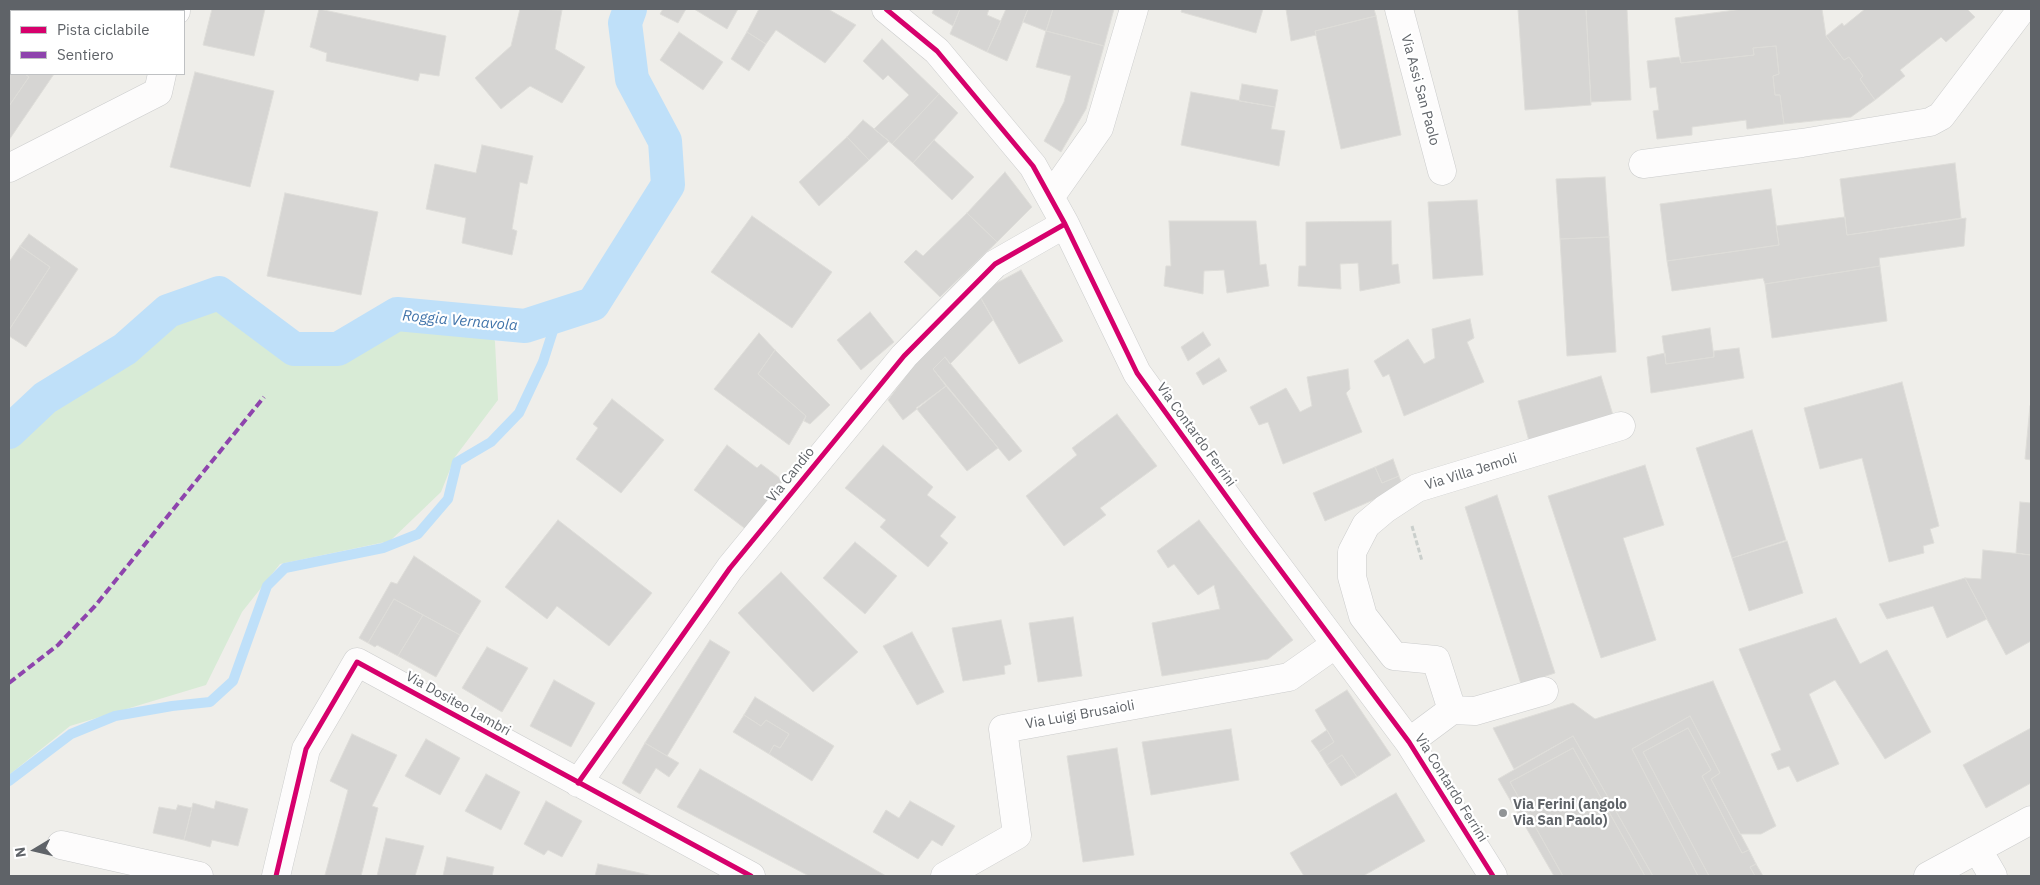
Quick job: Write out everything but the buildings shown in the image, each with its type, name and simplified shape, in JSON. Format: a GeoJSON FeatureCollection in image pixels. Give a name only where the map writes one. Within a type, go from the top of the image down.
{"type":"FeatureCollection","features":[{"type":"Feature","properties":{"kind":"street","name":"Via Contardo Ferrini"},"geometry":{"type":"LineString","coordinates":[[886,9],[937,51],[1033,166],[1051,196],[1137,373],[1409,742],[1493,876]]}},
{"type":"Feature","properties":{"kind":"street"},"geometry":{"type":"LineString","coordinates":[[1051,196],[1099,128],[1134,9]]}},
{"type":"Feature","properties":{"kind":"street","name":"Via Assi San Paolo"},"geometry":{"type":"LineString","coordinates":[[1399,9],[1442,171]]}},
{"type":"Feature","properties":{"kind":"street"},"geometry":{"type":"LineString","coordinates":[[1643,164],[1802,144],[1930,122],[1941,116],[2022,9]]}},
{"type":"Feature","properties":{"kind":"street"},"geometry":{"type":"LineString","coordinates":[[9,168],[158,92],[162,75]]}},
{"type":"Feature","properties":{"kind":"street","name":"Via Candio"},"geometry":{"type":"LineString","coordinates":[[578,783],[730,568],[904,356],[995,264],[1065,224]]}},
{"type":"Feature","properties":{"kind":"street","name":"Via Villa Jemoli"},"geometry":{"type":"LineString","coordinates":[[1452,710],[1436,660],[1394,656],[1363,616],[1352,577],[1352,552],[1366,525],[1385,509],[1417,488],[1621,426]]}},
{"type":"Feature","properties":{"kind":"street","name":"Via Luigi Brusaioli"},"geometry":{"type":"LineString","coordinates":[[945,876],[1018,835],[1003,729],[1289,677],[1336,644]]}},
{"type":"Feature","properties":{"kind":"street","name":"Via Dositeo Lambri"},"geometry":{"type":"LineString","coordinates":[[276,876],[306,749],[358,662],[751,876]]}},
{"type":"Feature","properties":{"kind":"street"},"geometry":{"type":"LineString","coordinates":[[1452,710],[1475,711],[1544,691]]}},
{"type":"Feature","properties":{"kind":"street","name":"Via Contardo Ferrini"},"geometry":{"type":"LineString","coordinates":[[1409,742],[1452,710]]}},
{"type":"Feature","properties":{"kind":"street"},"geometry":{"type":"LineString","coordinates":[[1928,876],[2031,820]]}},
{"type":"Feature","properties":{"kind":"street"},"geometry":{"type":"LineString","coordinates":[[61,845],[199,876]]}},
{"type":"Feature","properties":{"kind":"street"},"geometry":{"type":"LineString","coordinates":[[1978,850],[1993,876]]}},
{"type":"Feature","properties":{"kind":"path"},"geometry":{"type":"LineString","coordinates":[[1411,523],[1422,561]]}},
{"type":"Feature","properties":{"kind":"green space"},"geometry":{"type":"Polygon","coordinates":[[[217,302],[292,361],[346,356],[403,324],[491,326],[495,342],[498,400],[455,457],[441,492],[390,541],[280,564],[242,612],[206,685],[70,726],[9,775],[9,440],[26,421],[171,316],[217,302]]]}},
{"type":"Feature","properties":{"kind":"waterway","name":"Roggia Vernavola"},"geometry":{"type":"LineString","coordinates":[[9,432],[45,398],[125,349],[168,311],[219,293],[294,349],[338,349],[397,314],[525,326],[593,304],[668,185],[665,141],[632,79],[625,23],[630,9]]}},
{"type":"Feature","properties":{"kind":"waterway"},"geometry":{"type":"LineString","coordinates":[[9,781],[71,734],[115,716],[172,706],[210,702],[233,681],[267,586],[285,568],[383,548],[418,534],[448,499],[457,462],[491,442],[519,413],[543,362],[558,315]]}},
{"type":"Feature","properties":{"kind":"marked path"},"geometry":{"type":"LineString","coordinates":[[9,683],[58,645],[95,606],[264,397]]}},
{"type":"Feature","properties":{"kind":"cycle path"},"geometry":{"type":"LineString","coordinates":[[886,9],[937,51],[1033,166],[1065,224],[1137,373],[1255,536],[1409,742],[1493,876]]}},
{"type":"Feature","properties":{"kind":"cycle path"},"geometry":{"type":"LineString","coordinates":[[578,783],[730,568],[904,356],[995,264],[1065,224]]}},
{"type":"Feature","properties":{"kind":"cycle path"},"geometry":{"type":"LineString","coordinates":[[276,876],[306,749],[357,662],[751,876]]}},
{"type":"Feature","properties":{"kind":"place","name":"Via Ferini (angolo Via San Paolo)"},"geometry":{"type":"Point","coordinates":[1503,813]}}]}
